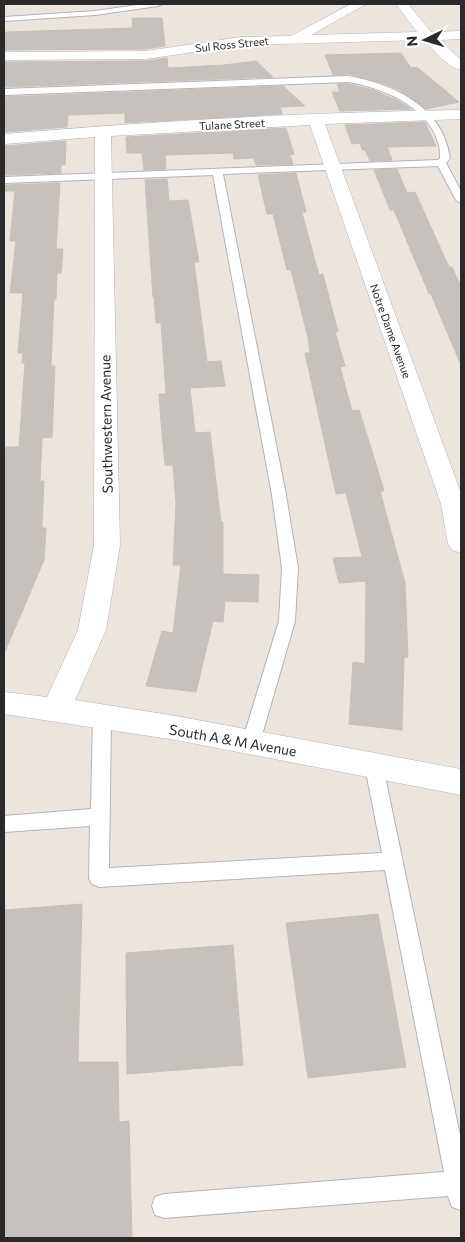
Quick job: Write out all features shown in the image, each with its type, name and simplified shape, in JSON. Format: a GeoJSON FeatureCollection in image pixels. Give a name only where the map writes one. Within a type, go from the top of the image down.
{"type":"FeatureCollection","features":[{"type":"Feature","properties":{"kind":"street"},"geometry":{"type":"LineString","coordinates":[[292,39],[360,4]]}},
{"type":"Feature","properties":{"kind":"street"},"geometry":{"type":"LineString","coordinates":[[402,4],[426,36],[461,66]]}},
{"type":"Feature","properties":{"kind":"street","name":"Sul Ross Street"},"geometry":{"type":"LineString","coordinates":[[4,56],[146,55],[241,41],[461,35]]}},
{"type":"Feature","properties":{"kind":"street","name":"Tulane Street"},"geometry":{"type":"LineString","coordinates":[[4,139],[103,131],[316,119],[461,114]]}},
{"type":"Feature","properties":{"kind":"street","name":"Notre Dame Avenue"},"geometry":{"type":"LineString","coordinates":[[316,119],[453,504],[461,544]]}},
{"type":"Feature","properties":{"kind":"street","name":"Southwestern Avenue"},"geometry":{"type":"LineString","coordinates":[[56,709],[92,630],[107,545],[103,131]]}},
{"type":"Feature","properties":{"kind":"street","name":"South A & M Avenue"},"geometry":{"type":"LineString","coordinates":[[4,703],[56,709],[251,742],[374,767],[461,782]]}},
{"type":"Feature","properties":{"kind":"lane"},"geometry":{"type":"LineString","coordinates":[[4,19],[95,13],[158,4]]}},
{"type":"Feature","properties":{"kind":"lane"},"geometry":{"type":"LineString","coordinates":[[4,92],[348,79],[365,80],[382,86],[425,116],[436,128],[446,147],[446,158],[441,163],[4,180]]}},
{"type":"Feature","properties":{"kind":"lane"},"geometry":{"type":"LineString","coordinates":[[441,163],[461,200]]}},
{"type":"Feature","properties":{"kind":"lane"},"geometry":{"type":"LineString","coordinates":[[217,171],[279,495],[290,568],[287,621],[251,742]]}},
{"type":"Feature","properties":{"kind":"lane"},"geometry":{"type":"LineString","coordinates":[[102,717],[99,878],[392,861]]}},
{"type":"Feature","properties":{"kind":"lane"},"geometry":{"type":"LineString","coordinates":[[164,1206],[460,1190],[374,767]]}},
{"type":"Feature","properties":{"kind":"lane"},"geometry":{"type":"LineString","coordinates":[[4,824],[100,818]]}},
{"type":"Feature","properties":{"kind":"building"},"geometry":{"type":"Polygon","coordinates":[[[132,18],[162,18],[165,46],[146,49],[4,50],[6,32],[133,28],[132,18]]]}},
{"type":"Feature","properties":{"kind":"building"},"geometry":{"type":"Polygon","coordinates":[[[401,53],[411,68],[417,67],[459,102],[426,109],[400,90],[383,83],[348,74],[333,75],[325,55],[401,53]]]}},
{"type":"Feature","properties":{"kind":"building"},"geometry":{"type":"Polygon","coordinates":[[[167,58],[168,68],[256,61],[273,77],[4,87],[4,62],[146,61],[167,58]]]}},
{"type":"Feature","properties":{"kind":"building"},"geometry":{"type":"Polygon","coordinates":[[[337,84],[348,84],[374,90],[411,109],[340,111],[332,92],[340,92],[337,84]]]}},
{"type":"Feature","properties":{"kind":"building"},"geometry":{"type":"Polygon","coordinates":[[[283,86],[305,106],[280,107],[282,114],[125,123],[125,113],[68,115],[67,127],[4,132],[4,97],[283,86]]]}},
{"type":"Feature","properties":{"kind":"building"},"geometry":{"type":"Polygon","coordinates":[[[425,122],[436,146],[387,147],[392,160],[370,161],[365,150],[362,150],[360,143],[352,144],[345,125],[425,122]]]}},
{"type":"Feature","properties":{"kind":"building"},"geometry":{"type":"Polygon","coordinates":[[[286,128],[294,154],[290,155],[293,164],[256,165],[254,158],[234,159],[233,153],[165,155],[166,169],[144,170],[142,153],[127,153],[126,137],[286,128]]]}},
{"type":"Feature","properties":{"kind":"building"},"geometry":{"type":"Polygon","coordinates":[[[66,141],[65,165],[61,165],[61,173],[4,175],[4,146],[66,141]]]}},
{"type":"Feature","properties":{"kind":"building"},"geometry":{"type":"Polygon","coordinates":[[[397,169],[407,193],[415,192],[449,267],[452,267],[461,287],[461,365],[394,210],[390,210],[374,170],[397,169]]]}},
{"type":"Feature","properties":{"kind":"building"},"geometry":{"type":"Polygon","coordinates":[[[296,173],[306,212],[302,213],[319,275],[323,274],[338,332],[335,332],[345,366],[340,367],[352,411],[359,410],[372,451],[384,491],[380,491],[405,583],[408,657],[404,657],[402,730],[349,724],[353,662],[365,664],[366,581],[339,583],[333,558],[362,557],[346,493],[336,494],[305,353],[310,353],[308,338],[291,270],[287,270],[273,214],[267,214],[258,175],[296,173]]]}},
{"type":"Feature","properties":{"kind":"building"},"geometry":{"type":"Polygon","coordinates":[[[167,179],[169,201],[188,200],[199,262],[194,262],[207,362],[221,361],[225,386],[190,388],[195,433],[210,432],[221,522],[223,522],[223,574],[259,575],[258,602],[225,601],[223,622],[213,621],[196,692],[146,686],[162,631],[173,633],[181,565],[173,565],[176,504],[173,465],[165,465],[159,394],[166,394],[161,323],[156,323],[153,297],[145,180],[167,179]]]}},
{"type":"Feature","properties":{"kind":"building"},"geometry":{"type":"Polygon","coordinates":[[[60,183],[56,249],[63,249],[61,273],[57,273],[56,299],[54,299],[51,366],[55,366],[52,437],[42,438],[40,481],[44,481],[42,528],[46,528],[44,560],[4,654],[4,466],[6,447],[19,447],[25,363],[22,363],[23,353],[18,353],[23,293],[10,293],[16,241],[10,241],[15,191],[4,191],[4,185],[60,183]]]}},
{"type":"Feature","properties":{"kind":"building"},"geometry":{"type":"Polygon","coordinates":[[[82,904],[78,1062],[118,1062],[119,1122],[129,1121],[132,1238],[4,1238],[4,910],[82,904]]]}},
{"type":"Feature","properties":{"kind":"building"},"geometry":{"type":"Polygon","coordinates":[[[378,914],[406,1067],[308,1078],[286,923],[378,914]]]}},
{"type":"Feature","properties":{"kind":"building"},"geometry":{"type":"Polygon","coordinates":[[[233,945],[243,1065],[127,1074],[126,953],[233,945]]]}}]}
